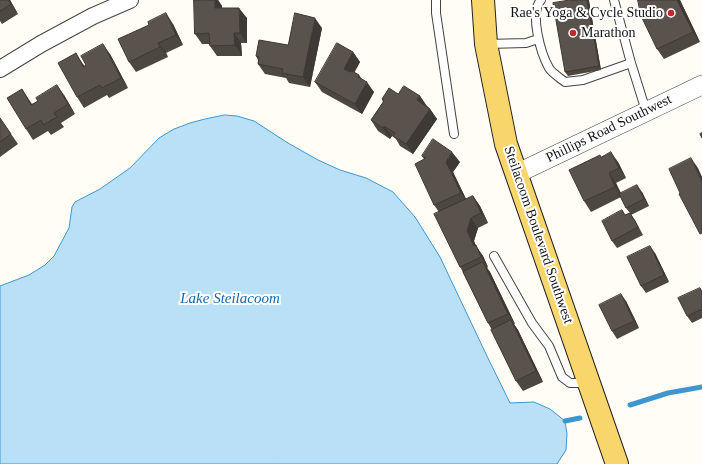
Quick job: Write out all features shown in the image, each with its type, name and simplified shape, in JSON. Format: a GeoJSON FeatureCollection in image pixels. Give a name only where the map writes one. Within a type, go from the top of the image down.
{"type":"FeatureCollection","features":[{"type":"Feature","properties":{"kind":"main road","name":"Steilacoom Boulevard Southwest"},"geometry":{"type":"LineString","coordinates":[[483,0],[486,44],[506,144],[617,464]]}},
{"type":"Feature","properties":{"kind":"street"},"geometry":{"type":"LineString","coordinates":[[0,69],[41,44],[93,16],[130,0]]}},
{"type":"Feature","properties":{"kind":"street","name":"Phillips Road Southwest"},"geometry":{"type":"LineString","coordinates":[[516,174],[702,85]]}},
{"type":"Feature","properties":{"kind":"lane"},"geometry":{"type":"LineString","coordinates":[[436,0],[436,13],[454,134]]}},
{"type":"Feature","properties":{"kind":"lane"},"geometry":{"type":"LineString","coordinates":[[541,0],[538,3],[536,10],[538,39],[549,69],[565,82],[583,80],[631,63]]}},
{"type":"Feature","properties":{"kind":"lane"},"geometry":{"type":"LineString","coordinates":[[614,0],[646,111]]}},
{"type":"Feature","properties":{"kind":"lane"},"geometry":{"type":"LineString","coordinates":[[486,44],[526,43],[538,39]]}},
{"type":"Feature","properties":{"kind":"lane"},"geometry":{"type":"LineString","coordinates":[[494,256],[532,323],[549,346],[562,377],[565,381],[589,383]]}},
{"type":"Feature","properties":{"kind":"water","name":"Lake Steilacoom"},"geometry":{"type":"Polygon","coordinates":[[[225,115],[237,116],[254,121],[318,160],[340,170],[366,178],[393,192],[415,217],[440,257],[510,403],[534,402],[550,409],[565,421],[567,434],[566,450],[557,464],[0,464],[0,286],[29,275],[45,265],[54,256],[69,228],[72,207],[75,202],[100,189],[130,168],[159,138],[174,129],[190,123],[225,115]]]}},
{"type":"Feature","properties":{"kind":"building"},"geometry":{"type":"Polygon","coordinates":[[[0,0],[8,0],[11,4],[0,11],[0,0]]]}},
{"type":"Feature","properties":{"kind":"building"},"geometry":{"type":"Polygon","coordinates":[[[194,0],[215,0],[215,8],[239,8],[240,33],[234,33],[235,45],[210,46],[209,33],[195,34],[194,0]]]}},
{"type":"Feature","properties":{"kind":"building"},"geometry":{"type":"Polygon","coordinates":[[[570,0],[587,0],[599,66],[565,72],[553,3],[570,0]]]}},
{"type":"Feature","properties":{"kind":"building"},"geometry":{"type":"Polygon","coordinates":[[[638,0],[677,0],[693,32],[657,49],[641,16],[638,0]]]}},
{"type":"Feature","properties":{"kind":"building"},"geometry":{"type":"Polygon","coordinates":[[[166,13],[176,35],[158,43],[160,47],[129,62],[118,39],[149,25],[148,22],[166,13]]]}},
{"type":"Feature","properties":{"kind":"building"},"geometry":{"type":"Polygon","coordinates":[[[295,13],[315,18],[303,77],[282,73],[283,69],[258,64],[259,57],[256,56],[259,40],[288,45],[295,13]]]}},
{"type":"Feature","properties":{"kind":"building"},"geometry":{"type":"Polygon","coordinates":[[[337,43],[353,52],[344,69],[350,72],[352,71],[359,75],[358,77],[367,82],[355,104],[315,82],[337,43]]]}},
{"type":"Feature","properties":{"kind":"building"},"geometry":{"type":"Polygon","coordinates":[[[103,44],[121,78],[102,88],[100,85],[77,97],[58,63],[76,53],[83,67],[86,65],[81,56],[103,44]]]}},
{"type":"Feature","properties":{"kind":"building"},"geometry":{"type":"Polygon","coordinates":[[[57,85],[68,104],[54,113],[57,117],[43,125],[41,120],[26,129],[7,98],[22,89],[31,105],[38,101],[36,98],[57,85]]]}},
{"type":"Feature","properties":{"kind":"building"},"geometry":{"type":"Polygon","coordinates":[[[404,86],[420,96],[417,100],[430,109],[406,144],[393,136],[395,133],[384,126],[383,128],[371,120],[384,101],[382,99],[389,88],[398,94],[404,86]]]}},
{"type":"Feature","properties":{"kind":"building"},"geometry":{"type":"Polygon","coordinates":[[[0,118],[11,134],[0,142],[0,118]]]}},
{"type":"Feature","properties":{"kind":"building"},"geometry":{"type":"Polygon","coordinates":[[[433,139],[452,152],[446,162],[461,193],[434,205],[415,164],[426,158],[422,156],[433,139]]]}},
{"type":"Feature","properties":{"kind":"building"},"geometry":{"type":"Polygon","coordinates":[[[611,152],[619,168],[609,173],[615,187],[584,201],[569,170],[600,155],[601,157],[611,152]]]}},
{"type":"Feature","properties":{"kind":"building"},"geometry":{"type":"Polygon","coordinates":[[[691,158],[702,182],[702,233],[700,234],[679,194],[680,193],[669,169],[691,158]]]}},
{"type":"Feature","properties":{"kind":"building"},"geometry":{"type":"Polygon","coordinates":[[[637,185],[644,199],[626,208],[619,194],[637,185]]]}},
{"type":"Feature","properties":{"kind":"building"},"geometry":{"type":"Polygon","coordinates":[[[473,196],[481,213],[471,218],[467,231],[474,246],[476,245],[481,257],[460,267],[434,214],[473,196]]]}},
{"type":"Feature","properties":{"kind":"building"},"geometry":{"type":"Polygon","coordinates":[[[622,210],[625,215],[630,213],[638,227],[612,241],[602,221],[622,210]]]}},
{"type":"Feature","properties":{"kind":"building"},"geometry":{"type":"Polygon","coordinates":[[[650,246],[664,275],[641,286],[627,257],[650,246]]]}},
{"type":"Feature","properties":{"kind":"building"},"geometry":{"type":"Polygon","coordinates":[[[483,262],[508,314],[488,323],[463,272],[483,262]]]}},
{"type":"Feature","properties":{"kind":"building"},"geometry":{"type":"Polygon","coordinates":[[[700,288],[702,292],[702,309],[687,316],[678,298],[700,288]]]}},
{"type":"Feature","properties":{"kind":"building"},"geometry":{"type":"Polygon","coordinates":[[[621,294],[634,321],[612,331],[599,305],[621,294]]]}},
{"type":"Feature","properties":{"kind":"building"},"geometry":{"type":"Polygon","coordinates":[[[511,320],[536,371],[516,381],[491,330],[511,320]]]}},
{"type":"Feature","properties":{"kind":"waterway"},"geometry":{"type":"LineString","coordinates":[[630,405],[668,393],[702,387]]}},
{"type":"Feature","properties":{"kind":"waterway"},"geometry":{"type":"LineString","coordinates":[[565,421],[580,418]]}},
{"type":"Feature","properties":{"kind":"place","name":"Rae's Yoga & Cycle Studio"},"geometry":{"type":"Point","coordinates":[671,13]}},
{"type":"Feature","properties":{"kind":"place","name":"Marathon"},"geometry":{"type":"Point","coordinates":[573,33]}}]}
